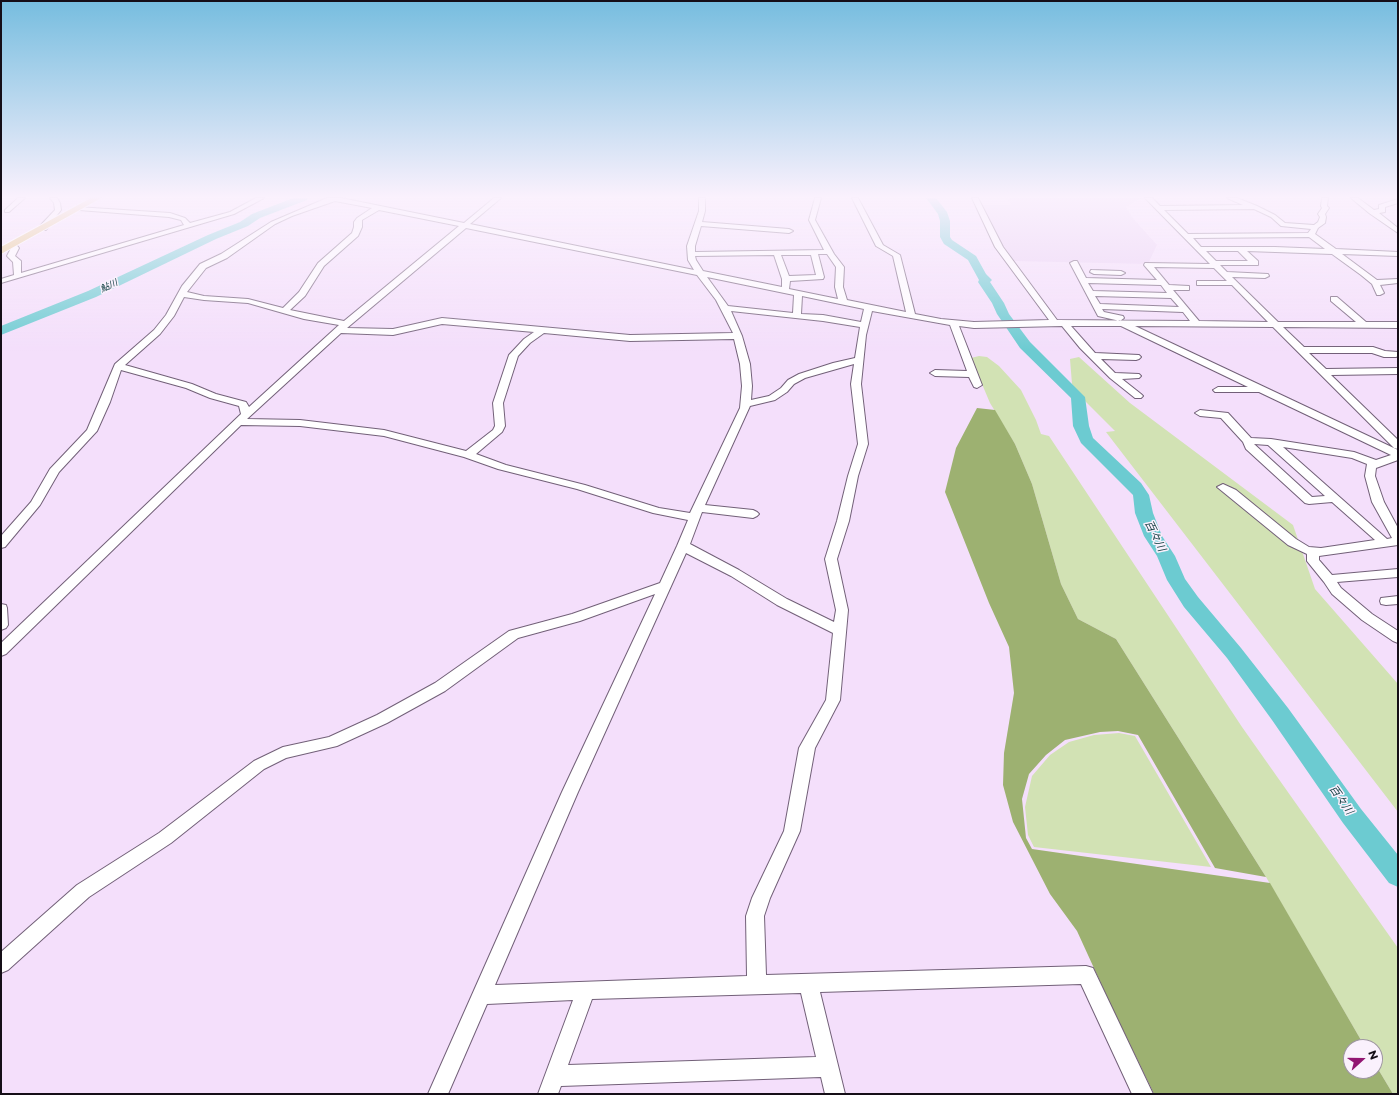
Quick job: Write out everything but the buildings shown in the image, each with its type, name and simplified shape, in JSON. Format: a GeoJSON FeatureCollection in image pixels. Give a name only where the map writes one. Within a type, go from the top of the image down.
{"type":"FeatureCollection","features":[{"type":"Feature","properties":{"kind":"street"},"geometry":{"type":"LineString","coordinates":[[14,249],[11,256],[17,261],[16,266],[18,276]]}},
{"type":"Feature","properties":{"kind":"street"},"geometry":{"type":"LineString","coordinates":[[1,281],[110,249]]}},
{"type":"Feature","properties":{"kind":"street"},"geometry":{"type":"LineString","coordinates":[[1,544],[36,503],[54,471],[92,431],[105,402],[118,366],[157,332],[170,316],[191,279],[203,266],[234,249]]}},
{"type":"Feature","properties":{"kind":"street"},"geometry":{"type":"LineString","coordinates":[[284,311],[302,294],[320,265],[338,249]]}},
{"type":"Feature","properties":{"kind":"street"},"geometry":{"type":"LineString","coordinates":[[1,651],[242,419],[342,327],[438,249]]}},
{"type":"Feature","properties":{"kind":"street"},"geometry":{"type":"LineString","coordinates":[[581,249],[954,324],[1196,323],[1398,325]]}},
{"type":"Feature","properties":{"kind":"street"},"geometry":{"type":"LineString","coordinates":[[438,1094],[570,792],[663,586],[683,546],[696,512],[733,436],[746,404],[747,386],[745,364],[738,336],[725,308],[692,260],[691,249]]}},
{"type":"Feature","properties":{"kind":"street"},"geometry":{"type":"LineString","coordinates":[[827,249],[840,266],[839,287],[843,302]]}},
{"type":"Feature","properties":{"kind":"street"},"geometry":{"type":"LineString","coordinates":[[886,249],[896,255],[911,316]]}},
{"type":"Feature","properties":{"kind":"street"},"geometry":{"type":"LineString","coordinates":[[1001,249],[1057,323],[1113,376],[1138,396]]}},
{"type":"Feature","properties":{"kind":"street"},"geometry":{"type":"LineString","coordinates":[[1199,249],[1398,446]]}},
{"type":"Feature","properties":{"kind":"street"},"geometry":{"type":"LineString","coordinates":[[1196,323],[1148,265],[1215,265],[1255,263],[1240,249]]}},
{"type":"Feature","properties":{"kind":"street"},"geometry":{"type":"LineString","coordinates":[[1277,249],[1398,254]]}},
{"type":"Feature","properties":{"kind":"street"},"geometry":{"type":"LineString","coordinates":[[1330,249],[1375,283],[1380,293]]}},
{"type":"Feature","properties":{"kind":"street"},"geometry":{"type":"LineString","coordinates":[[786,279],[820,277],[814,252]]}},
{"type":"Feature","properties":{"kind":"street"},"geometry":{"type":"LineString","coordinates":[[691,254],[829,252]]}},
{"type":"Feature","properties":{"kind":"street"},"geometry":{"type":"LineString","coordinates":[[777,253],[786,279],[786,290]]}},
{"type":"Feature","properties":{"kind":"street"},"geometry":{"type":"LineString","coordinates":[[1074,263],[1101,314],[1127,319],[1137,323]]}},
{"type":"Feature","properties":{"kind":"street"},"geometry":{"type":"LineString","coordinates":[[1078,271],[1120,270],[1126,281]]}},
{"type":"Feature","properties":{"kind":"street"},"geometry":{"type":"LineString","coordinates":[[1224,274],[1265,276]]}},
{"type":"Feature","properties":{"kind":"street"},"geometry":{"type":"LineString","coordinates":[[1082,280],[1126,281],[1186,288]]}},
{"type":"Feature","properties":{"kind":"street"},"geometry":{"type":"LineString","coordinates":[[1375,283],[1398,281]]}},
{"type":"Feature","properties":{"kind":"street"},"geometry":{"type":"LineString","coordinates":[[1200,283],[1233,283]]}},
{"type":"Feature","properties":{"kind":"street"},"geometry":{"type":"LineString","coordinates":[[797,316],[798,292]]}},
{"type":"Feature","properties":{"kind":"street"},"geometry":{"type":"LineString","coordinates":[[1090,293],[1174,296]]}},
{"type":"Feature","properties":{"kind":"street"},"geometry":{"type":"LineString","coordinates":[[182,294],[204,298],[248,301],[342,327],[393,332],[442,321],[541,331],[649,338],[738,336]]}},
{"type":"Feature","properties":{"kind":"street"},"geometry":{"type":"LineString","coordinates":[[1334,299],[1364,325]]}},
{"type":"Feature","properties":{"kind":"street"},"geometry":{"type":"LineString","coordinates":[[1096,306],[1185,310]]}},
{"type":"Feature","properties":{"kind":"street"},"geometry":{"type":"LineString","coordinates":[[757,985],[754,916],[792,831],[807,748],[833,700],[842,610],[831,559],[863,444],[856,384],[864,325],[869,307]]}},
{"type":"Feature","properties":{"kind":"street"},"geometry":{"type":"LineString","coordinates":[[725,308],[822,318],[864,325]]}},
{"type":"Feature","properties":{"kind":"street"},"geometry":{"type":"LineString","coordinates":[[1123,323],[1170,347],[1398,455]]}},
{"type":"Feature","properties":{"kind":"street"},"geometry":{"type":"LineString","coordinates":[[954,324],[977,385]]}},
{"type":"Feature","properties":{"kind":"street"},"geometry":{"type":"LineString","coordinates":[[468,455],[497,432],[500,426],[498,403],[514,355],[527,341],[541,331]]}},
{"type":"Feature","properties":{"kind":"street"},"geometry":{"type":"LineString","coordinates":[[1301,350],[1373,350],[1384,354],[1396,354]]}},
{"type":"Feature","properties":{"kind":"street"},"geometry":{"type":"LineString","coordinates":[[1093,356],[1136,357]]}},
{"type":"Feature","properties":{"kind":"street"},"geometry":{"type":"LineString","coordinates":[[746,404],[772,398],[784,390],[791,382],[802,376],[836,365],[859,360]]}},
{"type":"Feature","properties":{"kind":"street"},"geometry":{"type":"LineString","coordinates":[[118,366],[189,386],[213,396],[243,404],[242,419]]}},
{"type":"Feature","properties":{"kind":"street"},"geometry":{"type":"LineString","coordinates":[[1323,372],[1398,371]]}},
{"type":"Feature","properties":{"kind":"street"},"geometry":{"type":"LineString","coordinates":[[940,372],[973,374]]}},
{"type":"Feature","properties":{"kind":"street"},"geometry":{"type":"LineString","coordinates":[[1113,376],[1136,376]]}},
{"type":"Feature","properties":{"kind":"street"},"geometry":{"type":"LineString","coordinates":[[1218,390],[1262,390]]}},
{"type":"Feature","properties":{"kind":"street"},"geometry":{"type":"LineString","coordinates":[[1200,413],[1224,415],[1248,441],[1250,447],[1309,501],[1334,498]]}},
{"type":"Feature","properties":{"kind":"street"},"geometry":{"type":"LineString","coordinates":[[242,419],[300,423],[355,429],[390,435],[468,455],[502,467],[581,487],[657,510],[753,514]]}},
{"type":"Feature","properties":{"kind":"street"},"geometry":{"type":"LineString","coordinates":[[1248,441],[1271,442],[1354,455],[1376,464]]}},
{"type":"Feature","properties":{"kind":"street"},"geometry":{"type":"LineString","coordinates":[[1271,442],[1385,543]]}},
{"type":"Feature","properties":{"kind":"street"},"geometry":{"type":"LineString","coordinates":[[1223,487],[1238,497],[1292,542],[1306,550],[1321,552],[1385,543],[1398,540],[1378,502],[1370,476],[1371,466],[1398,455]]}},
{"type":"Feature","properties":{"kind":"street"},"geometry":{"type":"LineString","coordinates":[[683,546],[735,573],[782,602],[840,631]]}},
{"type":"Feature","properties":{"kind":"street"},"geometry":{"type":"LineString","coordinates":[[1313,551],[1313,561],[1329,579],[1336,591],[1398,638]]}},
{"type":"Feature","properties":{"kind":"street"},"geometry":{"type":"LineString","coordinates":[[1329,579],[1398,573]]}},
{"type":"Feature","properties":{"kind":"street"},"geometry":{"type":"LineString","coordinates":[[1,964],[83,891],[164,838],[259,765],[283,754],[332,742],[382,719],[408,703],[440,687],[514,634],[575,618],[663,586]]}},
{"type":"Feature","properties":{"kind":"street"},"geometry":{"type":"LineString","coordinates":[[1,608],[1,625]]}},
{"type":"Feature","properties":{"kind":"street"},"geometry":{"type":"LineString","coordinates":[[1,631],[12,641]]}},
{"type":"Feature","properties":{"kind":"street"},"geometry":{"type":"LineString","coordinates":[[481,995],[586,990],[809,985],[983,977],[1086,976],[1143,1094]]}},
{"type":"Feature","properties":{"kind":"street"},"geometry":{"type":"LineString","coordinates":[[809,985],[835,1094]]}},
{"type":"Feature","properties":{"kind":"street"},"geometry":{"type":"LineString","coordinates":[[586,990],[551,1085],[828,1067]]}},
{"type":"Feature","properties":{"kind":"shaded area"},"geometry":{"type":"Polygon","coordinates":[[[1155,249],[1148,264],[1011,261],[1003,250],[1155,249]]]}},
{"type":"Feature","properties":{"kind":"green space"},"geometry":{"type":"Polygon","coordinates":[[[979,356],[987,357],[999,366],[1021,390],[1036,420],[1041,434],[1049,436],[1242,727],[1398,948],[1398,1094],[1393,1094],[1383,1077],[1383,1039],[1360,1039],[1266,877],[1116,639],[1078,619],[1061,584],[1032,484],[1015,444],[990,403],[971,358],[979,356]]]}},
{"type":"Feature","properties":{"kind":"green space"},"geometry":{"type":"Polygon","coordinates":[[[1079,357],[1130,403],[1293,525],[1315,589],[1398,684],[1398,812],[1106,432],[1115,431],[1085,401],[1072,384],[1070,359],[1079,357]]]}},
{"type":"Feature","properties":{"kind":"green space"},"geometry":{"type":"Polygon","coordinates":[[[977,408],[995,410],[1015,444],[1032,484],[1061,584],[1078,619],[1116,639],[1266,877],[1215,868],[1138,735],[1118,731],[1100,732],[1065,740],[1046,755],[1029,774],[1022,799],[1026,838],[1032,849],[1270,883],[1360,1039],[1343,1039],[1343,1079],[1383,1079],[1383,1077],[1393,1094],[1154,1094],[1077,931],[1050,894],[1013,822],[1003,785],[1004,753],[1014,693],[1009,647],[989,603],[945,492],[956,448],[977,408]]]}},
{"type":"Feature","properties":{"kind":"green space"},"geometry":{"type":"Polygon","coordinates":[[[1119,733],[1135,736],[1211,867],[1034,847],[1028,835],[1025,807],[1032,776],[1050,755],[1069,742],[1094,735],[1119,733]]]}},
{"type":"Feature","properties":{"kind":"waterway","name":"鮎川"},"geometry":{"type":"LineString","coordinates":[[1,331],[92,294],[187,249]]}},
{"type":"Feature","properties":{"kind":"waterway","name":"百々川"},"geometry":{"type":"LineString","coordinates":[[959,249],[972,258],[981,275],[986,280],[984,282],[998,303],[1003,314],[1025,345],[1078,397],[1081,426],[1086,440],[1135,487],[1141,495],[1144,513],[1153,536],[1166,556],[1176,580],[1191,602],[1234,653],[1280,714],[1352,816],[1398,875]]}}]}
